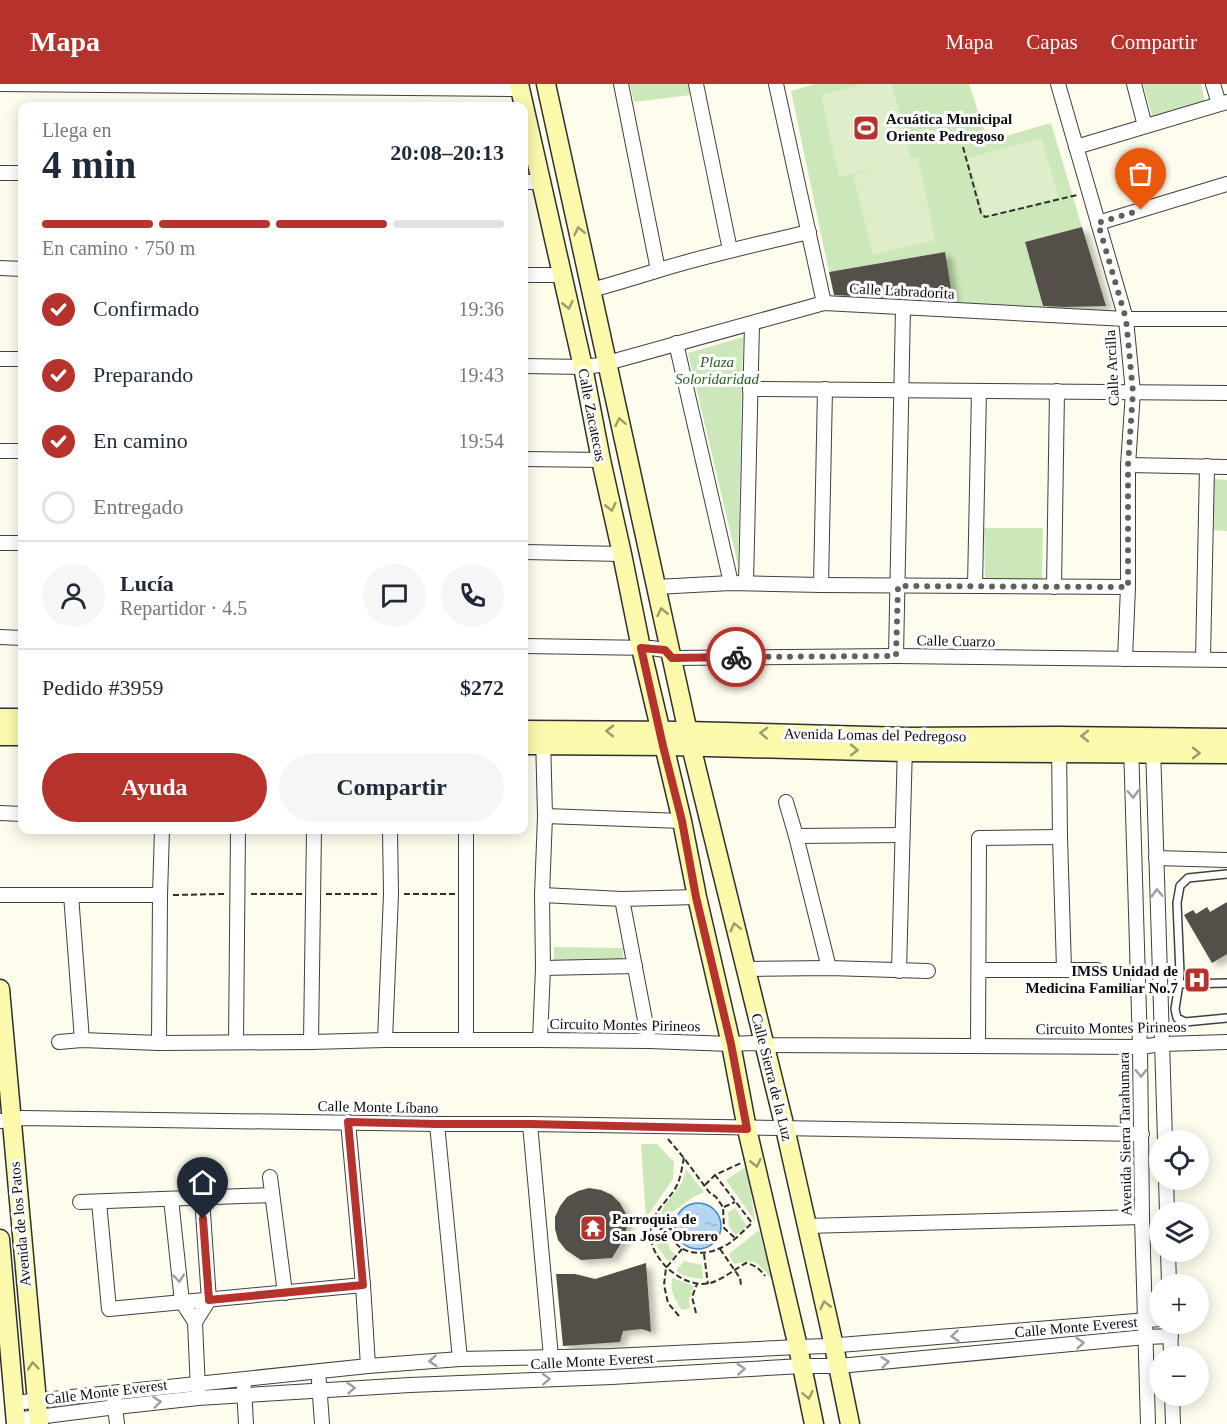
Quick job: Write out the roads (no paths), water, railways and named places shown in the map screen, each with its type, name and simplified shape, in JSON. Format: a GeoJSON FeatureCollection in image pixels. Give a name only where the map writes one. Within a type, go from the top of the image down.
{"type":"FeatureCollection","features":[{"type":"Feature","properties":{"kind":"street"},"geometry":{"type":"LineString","coordinates":[[0,84],[520,87]]}},
{"type":"Feature","properties":{"kind":"street","name":"Calle Zacatecas"},"geometry":{"type":"LineString","coordinates":[[546,84],[591,290],[601,460],[622,554],[689,738]]}},
{"type":"Feature","properties":{"kind":"street"},"geometry":{"type":"LineString","coordinates":[[621,84],[658,270]]}},
{"type":"Feature","properties":{"kind":"street"},"geometry":{"type":"LineString","coordinates":[[696,84],[730,250]]}},
{"type":"Feature","properties":{"kind":"street"},"geometry":{"type":"LineString","coordinates":[[776,84],[824,303]]}},
{"type":"Feature","properties":{"kind":"street","name":"Calle Arcilla"},"geometry":{"type":"LineString","coordinates":[[1058,84],[1126,319],[1133,392],[1128,465],[1128,587],[1125,659]]}},
{"type":"Feature","properties":{"kind":"street"},"geometry":{"type":"LineString","coordinates":[[1134,84],[1145,126]]}},
{"type":"Feature","properties":{"kind":"street"},"geometry":{"type":"LineString","coordinates":[[1076,147],[1223,103],[1213,84]]}},
{"type":"Feature","properties":{"kind":"street","name":"Calle Zacatecas"},"geometry":{"type":"LineString","coordinates":[[520,87],[522,102]]}},
{"type":"Feature","properties":{"kind":"street","name":"Calle Zacatecas"},"geometry":{"type":"LineString","coordinates":[[528,150],[532,182],[561,275],[595,365],[656,587],[657,651],[665,739]]}},
{"type":"Feature","properties":{"kind":"street"},"geometry":{"type":"LineString","coordinates":[[0,173],[18,173]]}},
{"type":"Feature","properties":{"kind":"street"},"geometry":{"type":"LineString","coordinates":[[1098,223],[1227,184]]}},
{"type":"Feature","properties":{"kind":"street"},"geometry":{"type":"LineString","coordinates":[[591,290],[730,250],[809,232]]}},
{"type":"Feature","properties":{"kind":"street"},"geometry":{"type":"LineString","coordinates":[[0,268],[18,269]]}},
{"type":"Feature","properties":{"kind":"street"},"geometry":{"type":"LineString","coordinates":[[528,275],[561,275]]}},
{"type":"Feature","properties":{"kind":"street","name":"Calle Labradorita"},"geometry":{"type":"LineString","coordinates":[[528,366],[595,365],[824,303],[1126,319],[1227,319]]}},
{"type":"Feature","properties":{"kind":"street"},"geometry":{"type":"LineString","coordinates":[[896,656],[903,308]]}},
{"type":"Feature","properties":{"kind":"street"},"geometry":{"type":"LineString","coordinates":[[746,583],[752,324]]}},
{"type":"Feature","properties":{"kind":"street"},"geometry":{"type":"LineString","coordinates":[[676,344],[731,582]]}},
{"type":"Feature","properties":{"kind":"street"},"geometry":{"type":"LineString","coordinates":[[0,359],[18,359]]}},
{"type":"Feature","properties":{"kind":"street"},"geometry":{"type":"LineString","coordinates":[[750,389],[1227,393]]}},
{"type":"Feature","properties":{"kind":"street"},"geometry":{"type":"LineString","coordinates":[[821,585],[825,389]]}},
{"type":"Feature","properties":{"kind":"street"},"geometry":{"type":"LineString","coordinates":[[975,586],[979,391]]}},
{"type":"Feature","properties":{"kind":"street"},"geometry":{"type":"LineString","coordinates":[[1054,587],[1057,392]]}},
{"type":"Feature","properties":{"kind":"street"},"geometry":{"type":"LineString","coordinates":[[0,451],[18,452]]}},
{"type":"Feature","properties":{"kind":"street"},"geometry":{"type":"LineString","coordinates":[[528,459],[601,460]]}},
{"type":"Feature","properties":{"kind":"street"},"geometry":{"type":"LineString","coordinates":[[1128,465],[1227,467]]}},
{"type":"Feature","properties":{"kind":"street"},"geometry":{"type":"LineString","coordinates":[[1203,659],[1207,466]]}},
{"type":"Feature","properties":{"kind":"street"},"geometry":{"type":"LineString","coordinates":[[0,543],[18,543]]}},
{"type":"Feature","properties":{"kind":"street"},"geometry":{"type":"LineString","coordinates":[[528,552],[622,554]]}},
{"type":"Feature","properties":{"kind":"street"},"geometry":{"type":"LineString","coordinates":[[656,587],[731,582],[898,586],[1128,587]]}},
{"type":"Feature","properties":{"kind":"street"},"geometry":{"type":"LineString","coordinates":[[0,637],[18,638]]}},
{"type":"Feature","properties":{"kind":"street","name":"Calle Cuarzo"},"geometry":{"type":"LineString","coordinates":[[528,646],[896,656],[1227,660]]}},
{"type":"Feature","properties":{"kind":"street"},"geometry":{"type":"LineString","coordinates":[[0,718],[18,718]]}},
{"type":"Feature","properties":{"kind":"street","name":"Avenida Lomas del Pedregoso"},"geometry":{"type":"LineString","coordinates":[[528,732],[543,738]]}},
{"type":"Feature","properties":{"kind":"street"},"geometry":{"type":"LineString","coordinates":[[0,736],[18,736]]}},
{"type":"Feature","properties":{"kind":"street"},"geometry":{"type":"LineString","coordinates":[[540,1040],[545,816],[543,738]]}},
{"type":"Feature","properties":{"kind":"street","name":"Avenida Lomas del Pedregoso"},"geometry":{"type":"LineString","coordinates":[[528,744],[543,738],[689,738],[905,744],[1153,744],[1227,738]]}},
{"type":"Feature","properties":{"kind":"street","name":"Calle Sierra de la Luz"},"geometry":{"type":"LineString","coordinates":[[689,738],[746,969],[759,1044],[806,1226],[831,1346],[833,1366],[850,1424]]}},
{"type":"Feature","properties":{"kind":"street","name":"Calle Sierra de la Luz"},"geometry":{"type":"LineString","coordinates":[[665,739],[696,897],[734,1044],[754,1156],[802,1347],[814,1424]]}},
{"type":"Feature","properties":{"kind":"street"},"geometry":{"type":"LineString","coordinates":[[899,971],[905,744]]}},
{"type":"Feature","properties":{"kind":"street"},"geometry":{"type":"LineString","coordinates":[[1059,744],[1064,969]]}},
{"type":"Feature","properties":{"kind":"street","name":"Avenida Sierra Tarahumara"},"geometry":{"type":"LineString","coordinates":[[1131,744],[1148,1424]]}},
{"type":"Feature","properties":{"kind":"street"},"geometry":{"type":"LineString","coordinates":[[1153,744],[1165,1130]]}},
{"type":"Feature","properties":{"kind":"street","name":"Avenida Lomas del Pedregoso"},"geometry":{"type":"LineString","coordinates":[[1153,744],[1227,754]]}},
{"type":"Feature","properties":{"kind":"street"},"geometry":{"type":"LineString","coordinates":[[786,802],[829,968]]}},
{"type":"Feature","properties":{"kind":"street"},"geometry":{"type":"LineString","coordinates":[[0,813],[18,814]]}},
{"type":"Feature","properties":{"kind":"street"},"geometry":{"type":"LineString","coordinates":[[545,816],[682,821]]}},
{"type":"Feature","properties":{"kind":"street"},"geometry":{"type":"LineString","coordinates":[[159,1043],[162,834]]}},
{"type":"Feature","properties":{"kind":"street"},"geometry":{"type":"LineString","coordinates":[[236,1042],[238,834]]}},
{"type":"Feature","properties":{"kind":"street"},"geometry":{"type":"LineString","coordinates":[[311,1042],[314,834]]}},
{"type":"Feature","properties":{"kind":"street"},"geometry":{"type":"LineString","coordinates":[[385,1040],[391,894],[390,834]]}},
{"type":"Feature","properties":{"kind":"street"},"geometry":{"type":"LineString","coordinates":[[466,834],[466,1040]]}},
{"type":"Feature","properties":{"kind":"street"},"geometry":{"type":"LineString","coordinates":[[796,836],[902,835]]}},
{"type":"Feature","properties":{"kind":"street"},"geometry":{"type":"LineString","coordinates":[[978,1045],[980,838],[1060,837]]}},
{"type":"Feature","properties":{"kind":"street"},"geometry":{"type":"LineString","coordinates":[[1156,858],[1227,860]]}},
{"type":"Feature","properties":{"kind":"street"},"geometry":{"type":"LineString","coordinates":[[0,895],[160,894]]}},
{"type":"Feature","properties":{"kind":"street"},"geometry":{"type":"LineString","coordinates":[[71,895],[82,1040]]}},
{"type":"Feature","properties":{"kind":"street"},"geometry":{"type":"LineString","coordinates":[[542,895],[622,899],[696,897]]}},
{"type":"Feature","properties":{"kind":"street"},"geometry":{"type":"LineString","coordinates":[[622,899],[649,1041]]}},
{"type":"Feature","properties":{"kind":"street"},"geometry":{"type":"LineString","coordinates":[[543,968],[634,966]]}},
{"type":"Feature","properties":{"kind":"street"},"geometry":{"type":"LineString","coordinates":[[746,969],[829,968],[928,971]]}},
{"type":"Feature","properties":{"kind":"street"},"geometry":{"type":"LineString","coordinates":[[980,970],[1098,970]]}},
{"type":"Feature","properties":{"kind":"street","name":"Avenida de los Patos"},"geometry":{"type":"LineString","coordinates":[[0,989],[6,1121],[38,1414]]}},
{"type":"Feature","properties":{"kind":"street","name":"Circuito Montes Pirineos"},"geometry":{"type":"LineString","coordinates":[[59,1042],[82,1040],[159,1043],[540,1040],[1140,1047],[1227,1042]]}},
{"type":"Feature","properties":{"kind":"street","name":"Calle Monte Líbano"},"geometry":{"type":"LineString","coordinates":[[6,1121],[22,1118],[780,1128]]}},
{"type":"Feature","properties":{"kind":"street"},"geometry":{"type":"LineString","coordinates":[[348,1122],[368,1366]]}},
{"type":"Feature","properties":{"kind":"street"},"geometry":{"type":"LineString","coordinates":[[437,1124],[460,1359]]}},
{"type":"Feature","properties":{"kind":"street"},"geometry":{"type":"LineString","coordinates":[[530,1124],[551,1357]]}},
{"type":"Feature","properties":{"kind":"street"},"geometry":{"type":"LineString","coordinates":[[780,1128],[1142,1134]]}},
{"type":"Feature","properties":{"kind":"street"},"geometry":{"type":"LineString","coordinates":[[270,1177],[285,1293]]}},
{"type":"Feature","properties":{"kind":"street"},"geometry":{"type":"LineString","coordinates":[[80,1202],[272,1195]]}},
{"type":"Feature","properties":{"kind":"street"},"geometry":{"type":"LineString","coordinates":[[195,1322],[209,1300],[202,1198]]}},
{"type":"Feature","properties":{"kind":"street"},"geometry":{"type":"LineString","coordinates":[[171,1199],[182,1302],[195,1322],[198,1398]]}},
{"type":"Feature","properties":{"kind":"street"},"geometry":{"type":"LineString","coordinates":[[99,1202],[109,1309],[363,1285]]}},
{"type":"Feature","properties":{"kind":"street"},"geometry":{"type":"LineString","coordinates":[[806,1226],[1142,1217]]}},
{"type":"Feature","properties":{"kind":"street","name":"Avenida de los Patos"},"geometry":{"type":"LineString","coordinates":[[0,1239],[15,1416]]}},
{"type":"Feature","properties":{"kind":"street","name":"Calle Monte Everest"},"geometry":{"type":"LineString","coordinates":[[15,1416],[38,1414],[198,1384],[368,1366],[460,1359],[611,1356],[831,1346],[1149,1320]]}},
{"type":"Feature","properties":{"kind":"street"},"geometry":{"type":"LineString","coordinates":[[981,1333],[983,1352]]}},
{"type":"Feature","properties":{"kind":"street","name":"Calle Monte Everest"},"geometry":{"type":"LineString","coordinates":[[115,1400],[198,1398],[410,1385],[833,1366],[1146,1337],[1156,1334]]}},
{"type":"Feature","properties":{"kind":"street"},"geometry":{"type":"LineString","coordinates":[[611,1356],[612,1377]]}},
{"type":"Feature","properties":{"kind":"street"},"geometry":{"type":"LineString","coordinates":[[408,1363],[410,1385]]}},
{"type":"Feature","properties":{"kind":"street"},"geometry":{"type":"LineString","coordinates":[[319,1372],[322,1424]]}},
{"type":"Feature","properties":{"kind":"street"},"geometry":{"type":"LineString","coordinates":[[243,1380],[246,1424]]}},
{"type":"Feature","properties":{"kind":"street"},"geometry":{"type":"LineString","coordinates":[[115,1400],[117,1424]]}},
{"type":"Feature","properties":{"kind":"street"},"geometry":{"type":"LineString","coordinates":[[1172,1406],[1173,1424]]}},
{"type":"Feature","properties":{"kind":"lane"},"geometry":{"type":"LineString","coordinates":[[1227,874],[1188,878],[1180,886],[1177,903],[1179,984],[1175,1009],[1177,1018],[1185,1022],[1227,1018]]}},
{"type":"Feature","properties":{"kind":"lane"},"geometry":{"type":"LineString","coordinates":[[1158,918],[1178,917]]}},
{"type":"Feature","properties":{"kind":"lane"},"geometry":{"type":"LineString","coordinates":[[1179,984],[1227,983]]}},
{"type":"Feature","properties":{"kind":"water"},"geometry":{"type":"Polygon","coordinates":[[[698,1203],[714,1210],[721,1226],[714,1242],[698,1249],[682,1242],[675,1226],[682,1210],[698,1203]]]}},
{"type":"Feature","properties":{"kind":"place","name":"Acuática Municipal Oriente Pedregoso"},"geometry":{"type":"Point","coordinates":[866,128]}},
{"type":"Feature","properties":{"kind":"place","name":"IMSS Unidad de Medicina Familiar No.7"},"geometry":{"type":"Point","coordinates":[1197,980]}},
{"type":"Feature","properties":{"kind":"place","name":"Parroquia de San José Obrero"},"geometry":{"type":"Point","coordinates":[593,1228]}},
{"type":"Feature","properties":{"kind":"park label","name":"Plaza Soloridaridad"},"geometry":{"type":"Point","coordinates":[717,370]}}]}
